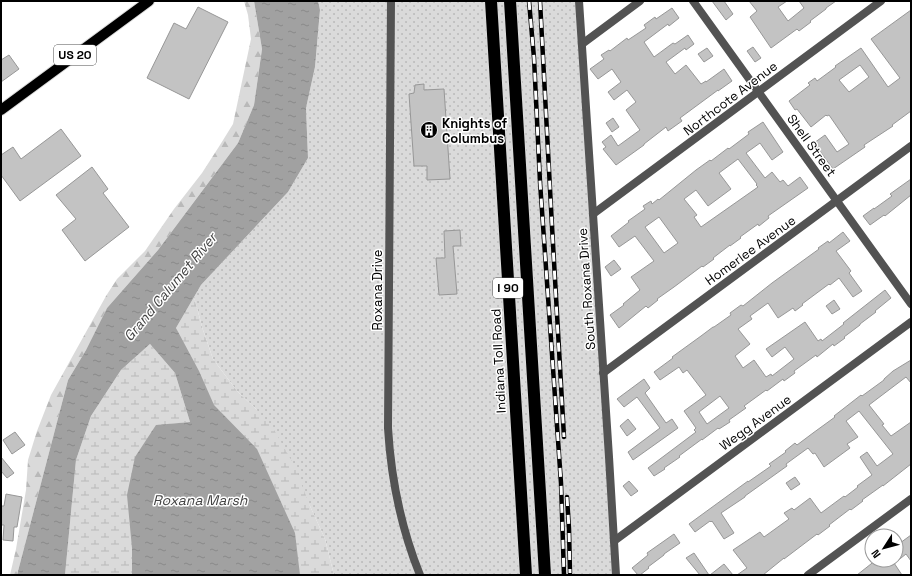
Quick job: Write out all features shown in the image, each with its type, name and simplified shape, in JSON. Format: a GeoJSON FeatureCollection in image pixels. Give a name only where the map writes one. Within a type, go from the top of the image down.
{"type":"FeatureCollection","features":[{"type":"Feature","properties":{"kind":"highway","name":"Indiana Toll Road"},"geometry":{"type":"LineString","coordinates":[[491,1],[526,575]]}},
{"type":"Feature","properties":{"kind":"highway","name":"I 90"},"geometry":{"type":"LineString","coordinates":[[510,1],[545,575]]}},
{"type":"Feature","properties":{"kind":"main road","name":"US 20"},"geometry":{"type":"LineString","coordinates":[[1,110],[149,1]]}},
{"type":"Feature","properties":{"kind":"street","name":"Roxana Drive"},"geometry":{"type":"LineString","coordinates":[[391,1],[389,443],[392,471],[398,502],[420,575]]}},
{"type":"Feature","properties":{"kind":"street","name":"South Roxana Drive"},"geometry":{"type":"LineString","coordinates":[[579,1],[616,575]]}},
{"type":"Feature","properties":{"kind":"street"},"geometry":{"type":"LineString","coordinates":[[582,44],[640,1]]}},
{"type":"Feature","properties":{"kind":"street","name":"Shell Street"},"geometry":{"type":"LineString","coordinates":[[693,1],[911,304]]}},
{"type":"Feature","properties":{"kind":"street","name":"Northcote Avenue"},"geometry":{"type":"LineString","coordinates":[[593,214],[881,1]]}},
{"type":"Feature","properties":{"kind":"street","name":"Homerlee Avenue"},"geometry":{"type":"LineString","coordinates":[[603,373],[911,146]]}},
{"type":"Feature","properties":{"kind":"street","name":"Wegg Avenue"},"geometry":{"type":"LineString","coordinates":[[614,541],[911,322]]}},
{"type":"Feature","properties":{"kind":"street"},"geometry":{"type":"LineString","coordinates":[[808,575],[911,499]]}},
{"type":"Feature","properties":{"kind":"green space"},"geometry":{"type":"Polygon","coordinates":[[[244,1],[254,1],[262,49],[254,105],[238,143],[158,250],[107,308],[86,350],[68,380],[17,575],[10,575],[26,490],[28,460],[51,395],[117,279],[145,251],[174,209],[202,173],[233,124],[251,39],[248,15],[244,1]]]}},
{"type":"Feature","properties":{"kind":"green space"},"geometry":{"type":"Polygon","coordinates":[[[318,1],[579,1],[616,575],[334,575],[325,539],[310,506],[256,409],[237,391],[213,359],[194,297],[201,285],[288,192],[308,158],[306,108],[315,67],[320,11],[318,1]]]}},
{"type":"Feature","properties":{"kind":"green space"},"geometry":{"type":"Polygon","coordinates":[[[194,297],[213,359],[237,391],[273,428],[294,465],[325,539],[334,575],[273,575],[176,328],[194,297]]]}},
{"type":"Feature","properties":{"kind":"green space"},"geometry":{"type":"Polygon","coordinates":[[[150,344],[175,373],[190,422],[160,425],[173,575],[65,575],[76,460],[91,416],[121,370],[150,344]]]}},
{"type":"Feature","properties":{"kind":"water"},"geometry":{"type":"Polygon","coordinates":[[[254,1],[318,1],[320,10],[315,67],[306,108],[308,158],[288,192],[201,285],[176,328],[199,371],[214,405],[257,449],[295,533],[300,575],[132,575],[132,548],[127,495],[135,457],[156,425],[190,422],[175,373],[150,344],[121,370],[91,416],[76,460],[65,575],[17,575],[68,380],[86,350],[107,308],[158,250],[238,143],[254,105],[262,49],[254,1]]]}},
{"type":"Feature","properties":{"kind":"building"},"geometry":{"type":"Polygon","coordinates":[[[712,1],[724,1],[733,14],[726,20],[712,1]]]}},
{"type":"Feature","properties":{"kind":"building"},"geometry":{"type":"Polygon","coordinates":[[[749,1],[787,1],[778,7],[788,21],[804,8],[799,1],[836,1],[799,31],[797,29],[771,48],[750,17],[757,11],[749,1]]]}},
{"type":"Feature","properties":{"kind":"building"},"geometry":{"type":"Polygon","coordinates":[[[198,7],[228,22],[189,99],[147,78],[174,23],[186,29],[198,7]]]}},
{"type":"Feature","properties":{"kind":"building"},"geometry":{"type":"Polygon","coordinates":[[[672,8],[679,18],[669,26],[668,24],[644,42],[654,57],[673,43],[675,44],[688,35],[694,44],[686,50],[685,48],[666,62],[675,74],[686,65],[701,84],[724,69],[732,81],[680,118],[682,121],[668,131],[666,127],[616,165],[603,149],[606,147],[602,142],[611,135],[618,146],[640,130],[626,110],[636,102],[627,90],[614,100],[608,92],[621,82],[612,69],[598,79],[590,69],[604,59],[601,55],[609,50],[610,51],[627,38],[628,40],[646,28],[644,25],[655,17],[656,19],[672,8]]]}},
{"type":"Feature","properties":{"kind":"building"},"geometry":{"type":"Polygon","coordinates":[[[911,10],[911,111],[892,125],[893,126],[864,145],[865,147],[833,169],[814,143],[825,135],[837,152],[849,144],[829,115],[826,115],[811,127],[797,109],[795,110],[789,101],[810,85],[808,83],[815,78],[817,81],[836,67],[835,66],[861,48],[888,87],[900,78],[871,39],[911,10]],[[860,65],[839,80],[849,92],[869,77],[860,65]]]}},
{"type":"Feature","properties":{"kind":"building"},"geometry":{"type":"Polygon","coordinates":[[[753,47],[761,58],[755,62],[747,51],[753,47]]]}},
{"type":"Feature","properties":{"kind":"building"},"geometry":{"type":"Polygon","coordinates":[[[707,48],[713,56],[704,62],[698,54],[707,48]]]}},
{"type":"Feature","properties":{"kind":"building"},"geometry":{"type":"Polygon","coordinates":[[[9,55],[19,69],[1,82],[1,60],[9,55]]]}},
{"type":"Feature","properties":{"kind":"building","name":"Knights of Columbus"},"geometry":{"type":"Polygon","coordinates":[[[424,84],[424,90],[444,89],[450,179],[427,180],[427,166],[414,166],[409,94],[414,93],[415,85],[424,84]]]}},
{"type":"Feature","properties":{"kind":"building"},"geometry":{"type":"Polygon","coordinates":[[[613,118],[619,127],[612,132],[606,123],[613,118]]]}},
{"type":"Feature","properties":{"kind":"building"},"geometry":{"type":"Polygon","coordinates":[[[763,122],[783,152],[772,160],[760,143],[746,153],[765,178],[772,172],[780,182],[783,180],[788,186],[800,177],[808,188],[768,216],[769,218],[759,226],[758,224],[713,258],[714,259],[657,299],[658,300],[648,308],[646,306],[619,328],[610,315],[624,305],[623,304],[640,290],[631,277],[654,261],[635,236],[619,247],[611,236],[645,209],[643,206],[651,201],[652,204],[658,199],[659,200],[696,170],[749,134],[748,132],[763,122]],[[738,159],[719,173],[731,189],[708,206],[696,190],[684,199],[697,215],[694,217],[701,227],[758,187],[738,159]],[[659,217],[645,227],[664,253],[678,243],[659,217]]]}},
{"type":"Feature","properties":{"kind":"building"},"geometry":{"type":"Polygon","coordinates":[[[61,129],[81,156],[20,201],[1,175],[1,155],[13,147],[21,159],[61,129]]]}},
{"type":"Feature","properties":{"kind":"building"},"geometry":{"type":"Polygon","coordinates":[[[92,167],[108,189],[103,193],[129,227],[85,261],[62,230],[76,219],[56,195],[92,167]]]}},
{"type":"Feature","properties":{"kind":"building"},"geometry":{"type":"Polygon","coordinates":[[[911,179],[911,195],[885,216],[884,215],[870,225],[863,216],[892,196],[890,194],[911,179]]]}},
{"type":"Feature","properties":{"kind":"building"},"geometry":{"type":"Polygon","coordinates":[[[460,230],[461,246],[453,246],[457,294],[439,295],[436,258],[445,258],[444,231],[460,230]]]}},
{"type":"Feature","properties":{"kind":"building"},"geometry":{"type":"Polygon","coordinates":[[[843,232],[850,241],[836,251],[851,271],[849,273],[862,291],[853,297],[839,278],[802,304],[803,305],[795,311],[793,308],[778,318],[768,303],[750,316],[752,319],[738,329],[750,344],[735,356],[743,368],[754,360],[766,377],[771,374],[772,376],[794,359],[785,347],[772,357],[766,349],[805,322],[818,341],[821,339],[822,341],[885,290],[891,298],[844,337],[845,338],[834,346],[833,344],[817,357],[816,355],[794,371],[795,373],[784,381],[783,379],[767,391],[766,390],[744,406],[746,408],[729,420],[730,422],[702,439],[654,476],[648,468],[696,432],[694,430],[696,428],[684,411],[706,395],[687,370],[683,373],[679,367],[660,380],[654,372],[673,358],[672,357],[731,315],[730,313],[741,305],[743,306],[819,249],[818,248],[828,241],[829,243],[843,232]],[[720,396],[699,412],[707,424],[729,408],[720,396]]]}},
{"type":"Feature","properties":{"kind":"building"},"geometry":{"type":"Polygon","coordinates":[[[614,260],[621,269],[611,276],[605,267],[614,260]]]}},
{"type":"Feature","properties":{"kind":"building"},"geometry":{"type":"Polygon","coordinates":[[[834,300],[840,309],[832,314],[826,306],[834,300]]]}},
{"type":"Feature","properties":{"kind":"building"},"geometry":{"type":"Polygon","coordinates":[[[911,360],[911,383],[906,377],[869,405],[884,424],[882,425],[891,436],[911,422],[911,464],[763,575],[737,575],[747,568],[733,550],[760,532],[764,537],[789,519],[784,513],[792,508],[794,510],[810,498],[821,513],[844,496],[845,497],[872,475],[860,457],[867,452],[877,466],[893,454],[859,411],[846,421],[858,437],[847,444],[850,448],[824,467],[815,453],[813,454],[808,448],[786,464],[787,466],[721,513],[734,533],[724,539],[712,521],[695,532],[689,524],[771,466],[769,464],[786,452],[785,451],[795,443],[797,445],[835,417],[834,416],[861,395],[862,396],[884,380],[893,371],[911,360]]]}},
{"type":"Feature","properties":{"kind":"building"},"geometry":{"type":"Polygon","coordinates":[[[644,379],[650,388],[645,393],[666,423],[672,419],[678,428],[633,460],[628,452],[660,428],[637,397],[624,407],[617,399],[644,379]]]}},
{"type":"Feature","properties":{"kind":"building"},"geometry":{"type":"Polygon","coordinates":[[[628,419],[636,429],[627,436],[620,426],[628,419]]]}},
{"type":"Feature","properties":{"kind":"building"},"geometry":{"type":"Polygon","coordinates":[[[15,432],[25,445],[12,454],[3,440],[15,432]]]}},
{"type":"Feature","properties":{"kind":"building"},"geometry":{"type":"Polygon","coordinates":[[[1,457],[14,473],[7,478],[1,471],[1,457]]]}},
{"type":"Feature","properties":{"kind":"building"},"geometry":{"type":"Polygon","coordinates":[[[795,477],[800,484],[791,490],[786,483],[795,477]]]}},
{"type":"Feature","properties":{"kind":"building"},"geometry":{"type":"Polygon","coordinates":[[[629,481],[638,491],[631,496],[623,486],[629,481]]]}},
{"type":"Feature","properties":{"kind":"building"},"geometry":{"type":"Polygon","coordinates":[[[6,494],[22,497],[17,527],[14,527],[13,541],[3,540],[4,525],[1,525],[1,506],[4,506],[6,494]]]}},
{"type":"Feature","properties":{"kind":"building"},"geometry":{"type":"Polygon","coordinates":[[[674,534],[680,543],[664,554],[640,575],[638,575],[632,568],[648,555],[647,553],[674,534]]]}},
{"type":"Feature","properties":{"kind":"building"},"geometry":{"type":"Polygon","coordinates":[[[911,535],[911,561],[906,554],[904,556],[904,540],[911,535]]]}},
{"type":"Feature","properties":{"kind":"building"},"geometry":{"type":"Polygon","coordinates":[[[694,553],[709,575],[700,575],[686,558],[694,553]]]}},
{"type":"Feature","properties":{"kind":"building"},"geometry":{"type":"Polygon","coordinates":[[[724,564],[733,575],[710,575],[724,564]]]}},
{"type":"Feature","properties":{"kind":"building"},"geometry":{"type":"Polygon","coordinates":[[[866,568],[897,568],[902,575],[857,575],[866,568]]]}},
{"type":"Feature","properties":{"kind":"railway"},"geometry":{"type":"LineString","coordinates":[[529,1],[534,58],[540,182],[561,483],[564,575]]}},
{"type":"Feature","properties":{"kind":"railway"},"geometry":{"type":"LineString","coordinates":[[540,1],[564,437]]}},
{"type":"Feature","properties":{"kind":"railway"},"geometry":{"type":"LineString","coordinates":[[567,497],[570,573]]}},
{"type":"Feature","properties":{"kind":"place","name":"Knights of Columbus"},"geometry":{"type":"Point","coordinates":[429,130]}},
{"type":"Feature","properties":{"kind":"water label","name":"Grand Calumet River"},"geometry":{"type":"Point","coordinates":[170,287]}},
{"type":"Feature","properties":{"kind":"water label","name":"Roxana Marsh"},"geometry":{"type":"Point","coordinates":[200,500]}}]}
